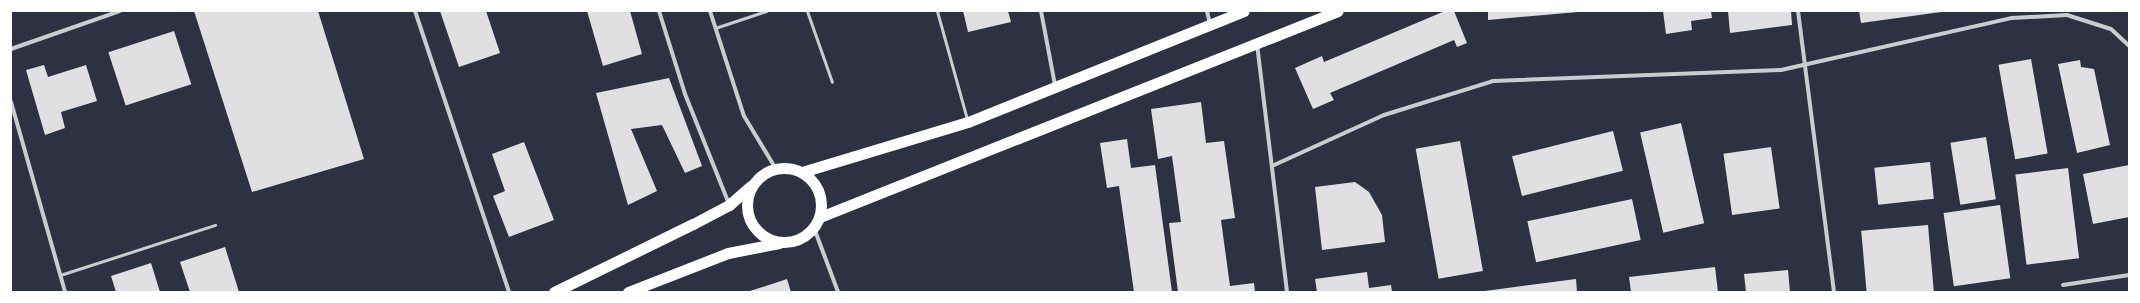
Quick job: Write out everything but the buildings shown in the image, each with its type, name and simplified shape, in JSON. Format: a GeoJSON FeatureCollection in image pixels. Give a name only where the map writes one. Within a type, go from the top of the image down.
{"type":"FeatureCollection","features":[{"type":"Feature","properties":{"kind":"highway"},"geometry":{"type":"LineString","coordinates":[[554,292],[729,205],[755,183],[776,169],[802,172],[968,122],[1244,11]]}},
{"type":"Feature","properties":{"kind":"highway"},"geometry":{"type":"LineString","coordinates":[[820,217],[1338,11]]}},
{"type":"Feature","properties":{"kind":"highway"},"geometry":{"type":"LineString","coordinates":[[628,292],[728,253],[804,237],[814,228],[820,217],[819,192],[802,172]]}},
{"type":"Feature","properties":{"kind":"highway"},"geometry":{"type":"LineString","coordinates":[[755,183],[747,207],[751,221],[769,239],[782,242]]}},
{"type":"Feature","properties":{"kind":"street"},"geometry":{"type":"LineString","coordinates":[[11,49],[120,11]]}},
{"type":"Feature","properties":{"kind":"street"},"geometry":{"type":"LineString","coordinates":[[415,11],[509,292]]}},
{"type":"Feature","properties":{"kind":"street"},"geometry":{"type":"LineString","coordinates":[[659,11],[685,94],[729,205]]}},
{"type":"Feature","properties":{"kind":"street"},"geometry":{"type":"LineString","coordinates":[[710,11],[744,116],[776,169]]}},
{"type":"Feature","properties":{"kind":"street"},"geometry":{"type":"LineString","coordinates":[[1041,11],[1055,88]]}},
{"type":"Feature","properties":{"kind":"street"},"geometry":{"type":"LineString","coordinates":[[1207,11],[1210,25]]}},
{"type":"Feature","properties":{"kind":"street"},"geometry":{"type":"LineString","coordinates":[[1798,11],[1834,292]]}},
{"type":"Feature","properties":{"kind":"street"},"geometry":{"type":"LineString","coordinates":[[1272,166],[1384,115],[1493,81],[1805,67],[2012,18],[2068,15],[2111,29],[2129,46]]}},
{"type":"Feature","properties":{"kind":"street"},"geometry":{"type":"LineString","coordinates":[[1257,44],[1287,292]]}},
{"type":"Feature","properties":{"kind":"street"},"geometry":{"type":"LineString","coordinates":[[11,102],[65,292]]}},
{"type":"Feature","properties":{"kind":"street"},"geometry":{"type":"LineString","coordinates":[[814,228],[838,292]]}},
{"type":"Feature","properties":{"kind":"street"},"geometry":{"type":"LineString","coordinates":[[2063,285],[2129,275]]}},
{"type":"Feature","properties":{"kind":"lane"},"geometry":{"type":"LineString","coordinates":[[715,28],[766,11]]}},
{"type":"Feature","properties":{"kind":"lane"},"geometry":{"type":"LineString","coordinates":[[808,11],[832,82]]}},
{"type":"Feature","properties":{"kind":"lane"},"geometry":{"type":"LineString","coordinates":[[937,11],[968,122]]}},
{"type":"Feature","properties":{"kind":"lane"},"geometry":{"type":"LineString","coordinates":[[60,275],[215,225]]}}]}
